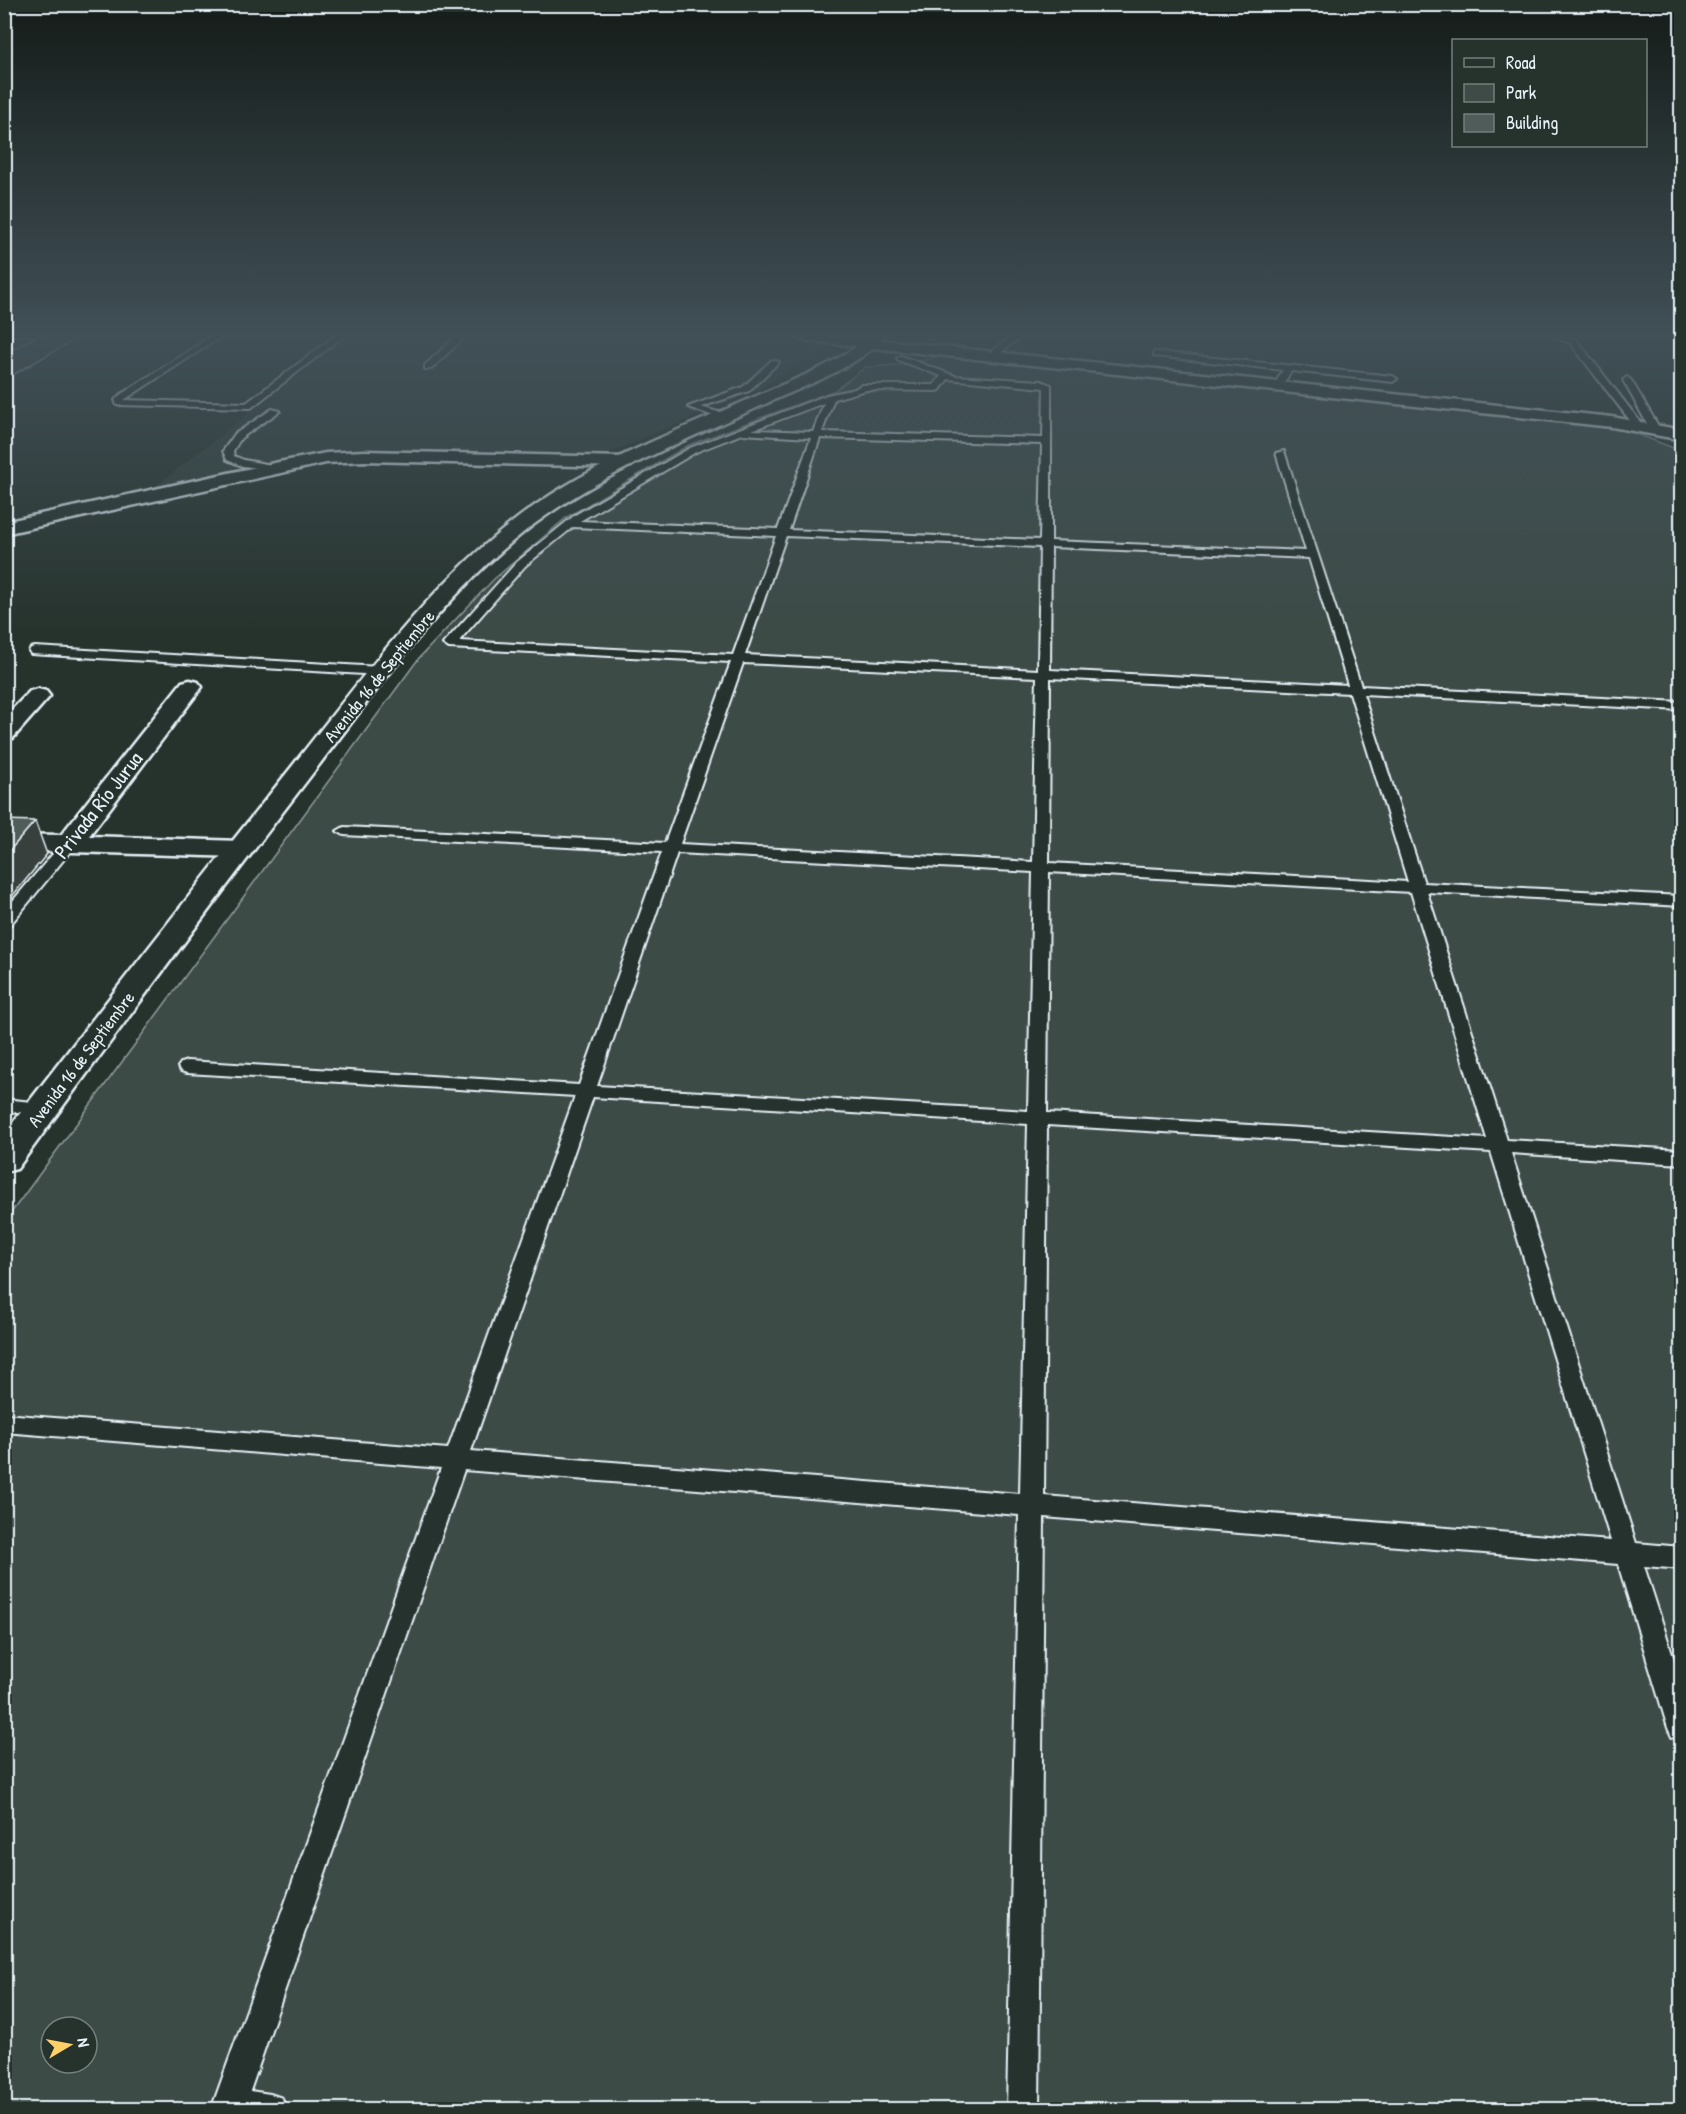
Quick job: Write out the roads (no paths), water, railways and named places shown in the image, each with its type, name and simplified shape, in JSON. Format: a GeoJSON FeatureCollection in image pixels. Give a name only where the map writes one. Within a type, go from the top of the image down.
{"type":"FeatureCollection","features":[{"type":"Feature","properties":{"kind":"main road","name":"Avenida 16 de Septiembre"},"geometry":{"type":"LineString","coordinates":[[4,1160],[240,849],[380,671],[454,585],[517,528],[577,488],[625,462],[704,435]]}},
{"type":"Feature","properties":{"kind":"main road"},"geometry":{"type":"LineString","coordinates":[[4,528],[326,458],[364,456],[625,462]]}},
{"type":"Feature","properties":{"kind":"main road","name":"Privada Río Jurua"},"geometry":{"type":"LineString","coordinates":[[69,844],[190,687]]}},
{"type":"Feature","properties":{"kind":"main road"},"geometry":{"type":"LineString","coordinates":[[4,733],[38,696]]}},
{"type":"Feature","properties":{"kind":"main road"},"geometry":{"type":"LineString","coordinates":[[4,842],[240,849]]}},
{"type":"Feature","properties":{"kind":"lane"},"geometry":{"type":"LineString","coordinates":[[240,435],[228,451],[231,458],[242,463],[274,468]]}},
{"type":"Feature","properties":{"kind":"lane"},"geometry":{"type":"LineString","coordinates":[[717,435],[570,524],[522,564],[449,644],[1682,705]]}},
{"type":"Feature","properties":{"kind":"lane"},"geometry":{"type":"LineString","coordinates":[[270,2109],[228,2107],[817,435]]}},
{"type":"Feature","properties":{"kind":"lane"},"geometry":{"type":"LineString","coordinates":[[838,435],[1047,441]]}},
{"type":"Feature","properties":{"kind":"lane"},"geometry":{"type":"LineString","coordinates":[[1023,2109],[1047,435]]}},
{"type":"Feature","properties":{"kind":"lane"},"geometry":{"type":"LineString","coordinates":[[1281,453],[1682,1728]]}},
{"type":"Feature","properties":{"kind":"lane"},"geometry":{"type":"LineString","coordinates":[[570,524],[1313,555]]}},
{"type":"Feature","properties":{"kind":"lane"},"geometry":{"type":"LineString","coordinates":[[35,651],[380,671]]}},
{"type":"Feature","properties":{"kind":"lane"},"geometry":{"type":"LineString","coordinates":[[344,831],[1682,901]]}},
{"type":"Feature","properties":{"kind":"lane","name":"Privada Río Jurua"},"geometry":{"type":"LineString","coordinates":[[4,922],[69,844]]}},
{"type":"Feature","properties":{"kind":"lane"},"geometry":{"type":"LineString","coordinates":[[187,1067],[1682,1157]]}},
{"type":"Feature","properties":{"kind":"lane"},"geometry":{"type":"LineString","coordinates":[[4,1105],[44,1108]]}},
{"type":"Feature","properties":{"kind":"lane"},"geometry":{"type":"LineString","coordinates":[[4,1423],[1682,1558]]}}]}
